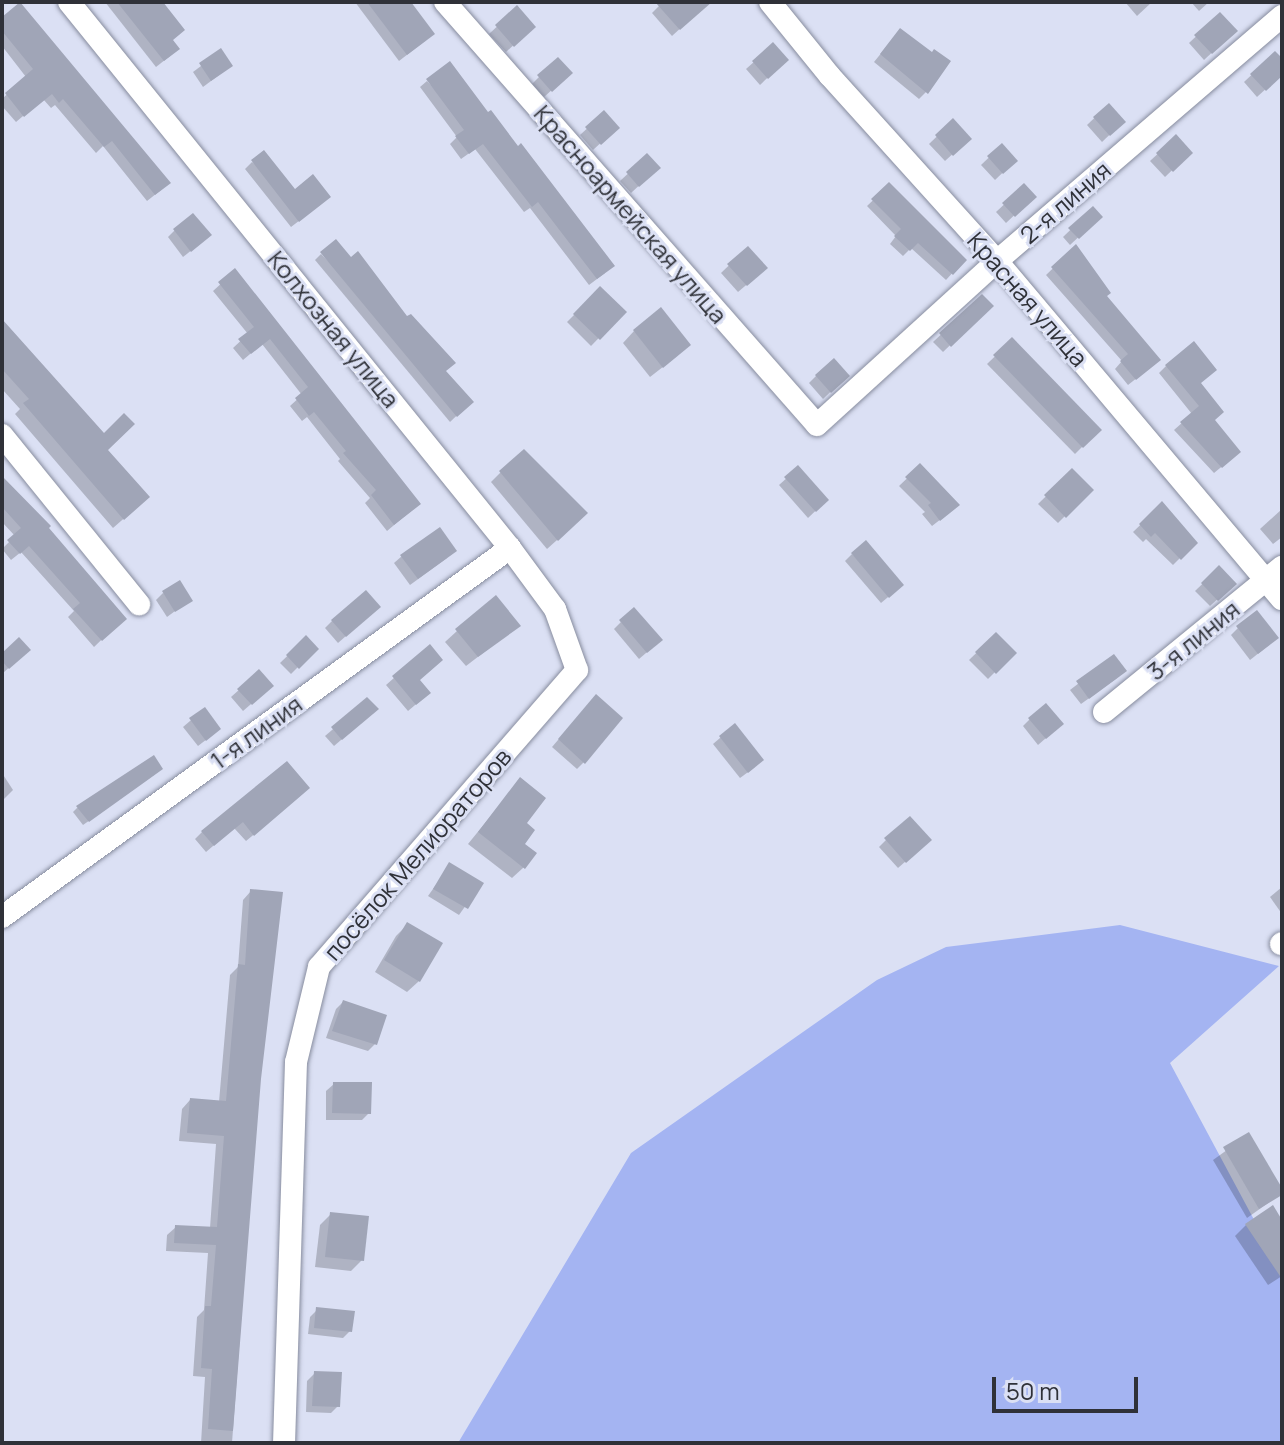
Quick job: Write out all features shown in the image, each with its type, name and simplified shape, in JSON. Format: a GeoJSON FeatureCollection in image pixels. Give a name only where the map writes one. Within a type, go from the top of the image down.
{"type":"FeatureCollection","features":[{"type":"Feature","properties":{"kind":"street","name":"Колхозная улица"},"geometry":{"type":"LineString","coordinates":[[69,2],[510,548],[555,609],[577,670]]}},
{"type":"Feature","properties":{"kind":"street","name":"Красноармейская улица"},"geometry":{"type":"LineString","coordinates":[[445,2],[817,425]]}},
{"type":"Feature","properties":{"kind":"street","name":"Красная улица"},"geometry":{"type":"LineString","coordinates":[[770,2],[830,76],[1274,574],[1282,599]]}},
{"type":"Feature","properties":{"kind":"street","name":"2-я линия"},"geometry":{"type":"LineString","coordinates":[[817,425],[997,261],[1278,14]]}},
{"type":"Feature","properties":{"kind":"street"},"geometry":{"type":"LineString","coordinates":[[2,435],[139,604]]}},
{"type":"Feature","properties":{"kind":"street","name":"1-я линия"},"geometry":{"type":"LineString","coordinates":[[2,917],[510,548]]}},
{"type":"Feature","properties":{"kind":"street","name":"3-я линия"},"geometry":{"type":"LineString","coordinates":[[1104,712],[1274,574]]}},
{"type":"Feature","properties":{"kind":"street","name":"посёлок Мелиораторов"},"geometry":{"type":"LineString","coordinates":[[284,1443],[296,1062],[319,967],[577,670]]}},
{"type":"Feature","properties":{"kind":"shaded area"},"geometry":{"type":"Polygon","coordinates":[[[1120,925],[1279,966],[1170,1063],[1282,1272],[1282,1443],[458,1443],[631,1153],[877,980],[946,947],[1120,925]]]}},
{"type":"Feature","properties":{"kind":"building"},"geometry":{"type":"Polygon","coordinates":[[[20,2],[171,183],[155,195],[112,141],[104,147],[63,99],[59,103],[52,94],[24,117],[5,93],[33,69],[2,31],[2,17],[20,2]]]}},
{"type":"Feature","properties":{"kind":"building"},"geometry":{"type":"Polygon","coordinates":[[[117,2],[163,2],[185,30],[173,40],[180,49],[164,61],[117,2]]]}},
{"type":"Feature","properties":{"kind":"building"},"geometry":{"type":"Polygon","coordinates":[[[367,2],[411,2],[435,34],[407,55],[367,2]]]}},
{"type":"Feature","properties":{"kind":"building"},"geometry":{"type":"Polygon","coordinates":[[[655,2],[712,2],[680,30],[655,2]]]}},
{"type":"Feature","properties":{"kind":"building"},"geometry":{"type":"Polygon","coordinates":[[[517,5],[536,27],[514,47],[495,25],[517,5]]]}},
{"type":"Feature","properties":{"kind":"building"},"geometry":{"type":"Polygon","coordinates":[[[1220,12],[1238,31],[1212,54],[1194,35],[1220,12]]]}},
{"type":"Feature","properties":{"kind":"building"},"geometry":{"type":"Polygon","coordinates":[[[900,28],[932,52],[934,49],[951,61],[928,94],[880,54],[900,28]]]}},
{"type":"Feature","properties":{"kind":"building"},"geometry":{"type":"Polygon","coordinates":[[[773,42],[789,60],[768,79],[752,61],[773,42]]]}},
{"type":"Feature","properties":{"kind":"building"},"geometry":{"type":"Polygon","coordinates":[[[221,48],[233,66],[211,81],[199,63],[221,48]]]}},
{"type":"Feature","properties":{"kind":"building"},"geometry":{"type":"Polygon","coordinates":[[[1275,51],[1282,58],[1282,76],[1266,91],[1250,74],[1275,51]]]}},
{"type":"Feature","properties":{"kind":"building"},"geometry":{"type":"Polygon","coordinates":[[[558,57],[573,73],[552,92],[537,75],[558,57]]]}},
{"type":"Feature","properties":{"kind":"building"},"geometry":{"type":"Polygon","coordinates":[[[450,61],[488,112],[491,110],[518,146],[521,143],[615,266],[597,279],[538,202],[532,207],[483,144],[469,154],[455,136],[464,130],[426,79],[450,61]]]}},
{"type":"Feature","properties":{"kind":"building"},"geometry":{"type":"Polygon","coordinates":[[[1109,103],[1126,122],[1110,136],[1093,117],[1109,103]]]}},
{"type":"Feature","properties":{"kind":"building"},"geometry":{"type":"Polygon","coordinates":[[[604,110],[620,128],[601,145],[585,127],[604,110]]]}},
{"type":"Feature","properties":{"kind":"building"},"geometry":{"type":"Polygon","coordinates":[[[953,118],[972,139],[953,156],[935,135],[953,118]]]}},
{"type":"Feature","properties":{"kind":"building"},"geometry":{"type":"Polygon","coordinates":[[[1176,134],[1193,153],[1173,172],[1156,153],[1176,134]]]}},
{"type":"Feature","properties":{"kind":"building"},"geometry":{"type":"Polygon","coordinates":[[[1002,143],[1018,161],[1003,174],[987,156],[1002,143]]]}},
{"type":"Feature","properties":{"kind":"building"},"geometry":{"type":"Polygon","coordinates":[[[264,150],[295,189],[313,174],[331,197],[299,222],[251,160],[264,150]]]}},
{"type":"Feature","properties":{"kind":"building"},"geometry":{"type":"Polygon","coordinates":[[[647,153],[661,168],[639,187],[626,172],[647,153]]]}},
{"type":"Feature","properties":{"kind":"building"},"geometry":{"type":"Polygon","coordinates":[[[889,182],[967,260],[953,275],[918,243],[910,251],[894,236],[901,229],[871,199],[889,182]]]}},
{"type":"Feature","properties":{"kind":"building"},"geometry":{"type":"Polygon","coordinates":[[[1024,183],[1037,197],[1015,217],[1002,203],[1024,183]]]}},
{"type":"Feature","properties":{"kind":"building"},"geometry":{"type":"Polygon","coordinates":[[[1093,206],[1103,217],[1079,239],[1068,228],[1093,206]]]}},
{"type":"Feature","properties":{"kind":"building"},"geometry":{"type":"Polygon","coordinates":[[[193,213],[212,235],[191,252],[173,229],[193,213]]]}},
{"type":"Feature","properties":{"kind":"building"},"geometry":{"type":"Polygon","coordinates":[[[336,239],[351,257],[358,251],[407,316],[411,314],[456,363],[446,371],[474,402],[457,417],[320,252],[336,239]]]}},
{"type":"Feature","properties":{"kind":"building"},"geometry":{"type":"Polygon","coordinates":[[[1076,244],[1111,293],[1107,296],[1161,360],[1136,380],[1120,361],[1128,354],[1051,267],[1076,244]]]}},
{"type":"Feature","properties":{"kind":"building"},"geometry":{"type":"Polygon","coordinates":[[[748,246],[768,268],[747,286],[727,264],[748,246]]]}},
{"type":"Feature","properties":{"kind":"building"},"geometry":{"type":"Polygon","coordinates":[[[235,268],[421,504],[394,525],[371,495],[376,490],[343,453],[346,451],[314,412],[309,416],[295,398],[308,387],[270,339],[251,354],[238,339],[254,327],[218,282],[235,268]]]}},
{"type":"Feature","properties":{"kind":"building"},"geometry":{"type":"Polygon","coordinates":[[[600,286],[627,312],[600,340],[573,314],[600,286]]]}},
{"type":"Feature","properties":{"kind":"building"},"geometry":{"type":"Polygon","coordinates":[[[982,294],[994,306],[951,347],[939,333],[982,294]]]}},
{"type":"Feature","properties":{"kind":"building"},"geometry":{"type":"Polygon","coordinates":[[[661,307],[691,345],[663,368],[633,330],[661,307]]]}},
{"type":"Feature","properties":{"kind":"building"},"geometry":{"type":"Polygon","coordinates":[[[2,319],[104,433],[124,413],[135,424],[108,450],[150,497],[124,520],[23,403],[29,399],[2,369],[2,319]]]}},
{"type":"Feature","properties":{"kind":"building"},"geometry":{"type":"Polygon","coordinates":[[[1012,337],[1102,430],[1083,448],[993,355],[1012,337]]]}},
{"type":"Feature","properties":{"kind":"building"},"geometry":{"type":"Polygon","coordinates":[[[1194,341],[1217,370],[1201,383],[1224,412],[1215,420],[1241,452],[1222,468],[1180,422],[1199,406],[1165,365],[1194,341]]]}},
{"type":"Feature","properties":{"kind":"building"},"geometry":{"type":"Polygon","coordinates":[[[834,358],[850,376],[831,393],[815,375],[834,358]]]}},
{"type":"Feature","properties":{"kind":"building"},"geometry":{"type":"Polygon","coordinates":[[[524,449],[588,513],[558,541],[499,471],[524,449]]]}},
{"type":"Feature","properties":{"kind":"building"},"geometry":{"type":"Polygon","coordinates":[[[920,463],[960,505],[940,521],[928,505],[931,503],[905,477],[920,463]]]}},
{"type":"Feature","properties":{"kind":"building"},"geometry":{"type":"Polygon","coordinates":[[[798,465],[829,500],[816,512],[784,477],[798,465]]]}},
{"type":"Feature","properties":{"kind":"building"},"geometry":{"type":"Polygon","coordinates":[[[1072,468],[1094,490],[1066,518],[1044,495],[1072,468]]]}},
{"type":"Feature","properties":{"kind":"building"},"geometry":{"type":"Polygon","coordinates":[[[2,476],[51,526],[49,528],[127,619],[102,641],[73,609],[80,603],[29,546],[20,554],[7,540],[21,528],[2,507],[2,476]]]}},
{"type":"Feature","properties":{"kind":"building"},"geometry":{"type":"Polygon","coordinates":[[[1162,501],[1198,543],[1181,560],[1155,533],[1151,537],[1139,524],[1162,501]]]}},
{"type":"Feature","properties":{"kind":"building"},"geometry":{"type":"Polygon","coordinates":[[[440,527],[457,551],[418,579],[400,555],[440,527]]]}},
{"type":"Feature","properties":{"kind":"building"},"geometry":{"type":"Polygon","coordinates":[[[866,540],[904,585],[889,598],[851,553],[866,540]]]}},
{"type":"Feature","properties":{"kind":"building"},"geometry":{"type":"Polygon","coordinates":[[[1219,565],[1237,584],[1218,601],[1201,583],[1219,565]]]}},
{"type":"Feature","properties":{"kind":"building"},"geometry":{"type":"Polygon","coordinates":[[[180,580],[193,601],[175,612],[162,591],[180,580]]]}},
{"type":"Feature","properties":{"kind":"building"},"geometry":{"type":"Polygon","coordinates":[[[366,590],[381,607],[346,637],[331,620],[366,590]]]}},
{"type":"Feature","properties":{"kind":"building"},"geometry":{"type":"Polygon","coordinates":[[[496,595],[521,626],[478,657],[455,629],[496,595]]]}},
{"type":"Feature","properties":{"kind":"building"},"geometry":{"type":"Polygon","coordinates":[[[634,607],[663,640],[647,653],[619,620],[634,607]]]}},
{"type":"Feature","properties":{"kind":"building"},"geometry":{"type":"Polygon","coordinates":[[[1257,610],[1279,638],[1258,654],[1236,626],[1257,610]]]}},
{"type":"Feature","properties":{"kind":"building"},"geometry":{"type":"Polygon","coordinates":[[[996,632],[1017,653],[996,674],[975,652],[996,632]]]}},
{"type":"Feature","properties":{"kind":"building"},"geometry":{"type":"Polygon","coordinates":[[[306,635],[319,649],[299,669],[286,655],[306,635]]]}},
{"type":"Feature","properties":{"kind":"building"},"geometry":{"type":"Polygon","coordinates":[[[19,637],[31,650],[9,669],[2,661],[2,653],[19,637]]]}},
{"type":"Feature","properties":{"kind":"building"},"geometry":{"type":"Polygon","coordinates":[[[430,644],[443,660],[420,680],[431,693],[416,705],[392,676],[430,644]]]}},
{"type":"Feature","properties":{"kind":"building"},"geometry":{"type":"Polygon","coordinates":[[[1114,654],[1127,671],[1089,699],[1076,681],[1114,654]]]}},
{"type":"Feature","properties":{"kind":"building"},"geometry":{"type":"Polygon","coordinates":[[[259,669],[274,686],[252,705],[237,689],[259,669]]]}},
{"type":"Feature","properties":{"kind":"building"},"geometry":{"type":"Polygon","coordinates":[[[596,694],[623,718],[585,764],[558,739],[596,694]]]}},
{"type":"Feature","properties":{"kind":"building"},"geometry":{"type":"Polygon","coordinates":[[[367,697],[379,709],[342,740],[331,727],[367,697]]]}},
{"type":"Feature","properties":{"kind":"building"},"geometry":{"type":"Polygon","coordinates":[[[1046,703],[1064,724],[1046,739],[1028,718],[1046,703]]]}},
{"type":"Feature","properties":{"kind":"building"},"geometry":{"type":"Polygon","coordinates":[[[205,707],[221,729],[206,741],[189,718],[205,707]]]}},
{"type":"Feature","properties":{"kind":"building"},"geometry":{"type":"Polygon","coordinates":[[[735,723],[764,760],[748,773],[719,736],[735,723]]]}},
{"type":"Feature","properties":{"kind":"building"},"geometry":{"type":"Polygon","coordinates":[[[154,755],[163,769],[89,822],[76,806],[154,755]]]}},
{"type":"Feature","properties":{"kind":"building"},"geometry":{"type":"Polygon","coordinates":[[[287,761],[310,788],[254,836],[243,822],[214,846],[201,831],[287,761]]]}},
{"type":"Feature","properties":{"kind":"building"},"geometry":{"type":"Polygon","coordinates":[[[520,777],[546,798],[527,823],[535,830],[525,844],[537,853],[525,869],[478,832],[520,777]]]}},
{"type":"Feature","properties":{"kind":"building"},"geometry":{"type":"Polygon","coordinates":[[[910,816],[932,840],[906,863],[884,838],[910,816]]]}},
{"type":"Feature","properties":{"kind":"building"},"geometry":{"type":"Polygon","coordinates":[[[449,862],[484,883],[468,909],[433,889],[449,862]]]}},
{"type":"Feature","properties":{"kind":"building"},"geometry":{"type":"Polygon","coordinates":[[[250,889],[283,892],[261,1079],[233,1431],[208,1429],[212,1369],[201,1368],[205,1306],[211,1306],[216,1245],[174,1243],[175,1225],[217,1227],[224,1136],[187,1133],[190,1098],[226,1101],[238,964],[245,965],[250,889]]]}},
{"type":"Feature","properties":{"kind":"building"},"geometry":{"type":"Polygon","coordinates":[[[407,922],[443,943],[420,982],[384,960],[407,922]]]}},
{"type":"Feature","properties":{"kind":"building"},"geometry":{"type":"Polygon","coordinates":[[[343,1000],[387,1015],[377,1045],[332,1031],[343,1000]]]}},
{"type":"Feature","properties":{"kind":"building"},"geometry":{"type":"Polygon","coordinates":[[[333,1082],[372,1082],[371,1114],[332,1113],[333,1082]]]}},
{"type":"Feature","properties":{"kind":"building"},"geometry":{"type":"Polygon","coordinates":[[[1249,1132],[1282,1188],[1282,1195],[1259,1209],[1223,1147],[1249,1132]]]}},
{"type":"Feature","properties":{"kind":"building"},"geometry":{"type":"Polygon","coordinates":[[[1273,1205],[1282,1220],[1282,1279],[1245,1224],[1273,1205]]]}},
{"type":"Feature","properties":{"kind":"building"},"geometry":{"type":"Polygon","coordinates":[[[330,1212],[369,1216],[364,1261],[325,1257],[330,1212]]]}},
{"type":"Feature","properties":{"kind":"building"},"geometry":{"type":"Polygon","coordinates":[[[316,1307],[355,1311],[352,1332],[314,1328],[316,1307]]]}},
{"type":"Feature","properties":{"kind":"building"},"geometry":{"type":"Polygon","coordinates":[[[314,1371],[342,1372],[340,1407],[312,1406],[314,1371]]]}}]}
